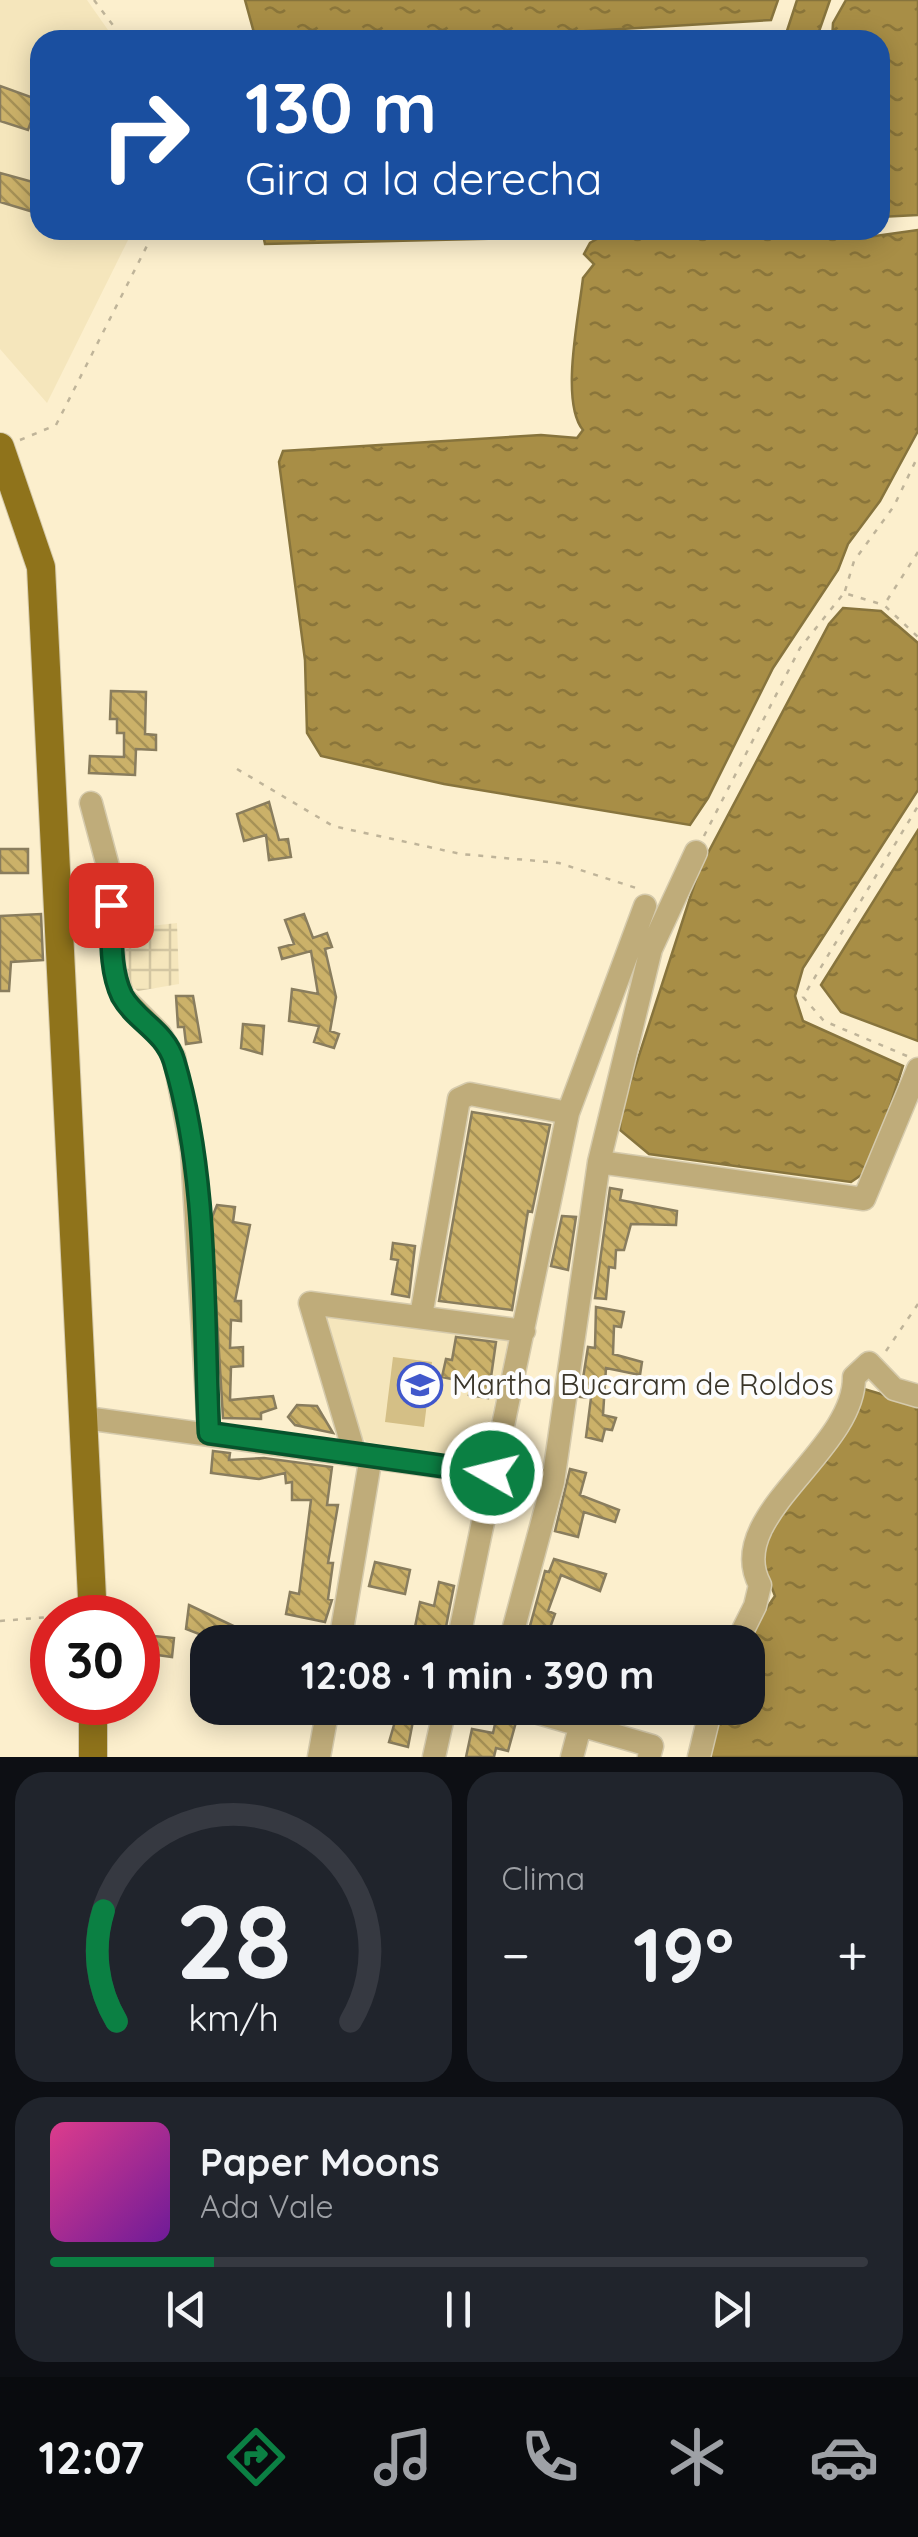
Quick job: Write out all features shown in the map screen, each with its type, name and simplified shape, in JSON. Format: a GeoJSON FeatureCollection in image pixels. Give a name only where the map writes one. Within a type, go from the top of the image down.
{"type":"FeatureCollection","features":[{"type":"Feature","properties":{"kind":"main road"},"geometry":{"type":"LineString","coordinates":[[0,448],[41,567],[92,1595]]}},
{"type":"Feature","properties":{"kind":"main road"},"geometry":{"type":"LineString","coordinates":[[93,1725],[93,1757]]}},
{"type":"Feature","properties":{"kind":"street"},"geometry":{"type":"LineString","coordinates":[[91,803],[110,874],[114,968],[123,996],[160,1034],[174,1058],[192,1151],[209,1433]]}},
{"type":"Feature","properties":{"kind":"street"},"geometry":{"type":"LineString","coordinates":[[515,1625],[554,1482],[600,1162],[651,949],[696,852]]}},
{"type":"Feature","properties":{"kind":"street"},"geometry":{"type":"LineString","coordinates":[[461,1625],[568,1112],[645,906]]}},
{"type":"Feature","properties":{"kind":"street"},"geometry":{"type":"LineString","coordinates":[[600,1162],[864,1199],[918,1069]]}},
{"type":"Feature","properties":{"kind":"street"},"geometry":{"type":"LineString","coordinates":[[421,1316],[459,1099],[470,1094],[568,1112]]}},
{"type":"Feature","properties":{"kind":"street"},"geometry":{"type":"LineString","coordinates":[[342,1625],[363,1455],[310,1303],[524,1332]]}},
{"type":"Feature","properties":{"kind":"street"},"geometry":{"type":"LineString","coordinates":[[745,1625],[756,1606],[760,1584],[750,1567],[756,1534],[841,1423],[854,1393],[854,1377],[869,1364],[894,1390],[918,1396]]}},
{"type":"Feature","properties":{"kind":"street"},"geometry":{"type":"LineString","coordinates":[[86,1418],[554,1482]]}},
{"type":"Feature","properties":{"kind":"street"},"geometry":{"type":"LineString","coordinates":[[319,1757],[325,1725]]}},
{"type":"Feature","properties":{"kind":"street"},"geometry":{"type":"LineString","coordinates":[[434,1757],[441,1725]]}},
{"type":"Feature","properties":{"kind":"street"},"geometry":{"type":"LineString","coordinates":[[572,1757],[580,1725]]}},
{"type":"Feature","properties":{"kind":"street"},"geometry":{"type":"LineString","coordinates":[[603,1725],[652,1746],[649,1757]]}},
{"type":"Feature","properties":{"kind":"street"},"geometry":{"type":"LineString","coordinates":[[699,1757],[707,1725]]}},
{"type":"Feature","properties":{"kind":"path"},"geometry":{"type":"LineString","coordinates":[[94,0],[116,30]]}},
{"type":"Feature","properties":{"kind":"path"},"geometry":{"type":"LineString","coordinates":[[0,448],[56,425],[150,240]]}},
{"type":"Feature","properties":{"kind":"path"},"geometry":{"type":"LineString","coordinates":[[696,852],[800,648],[844,592],[854,561],[894,506],[918,456]]}},
{"type":"Feature","properties":{"kind":"path"},"geometry":{"type":"LineString","coordinates":[[884,604],[918,552]]}},
{"type":"Feature","properties":{"kind":"path"},"geometry":{"type":"LineString","coordinates":[[844,592],[884,604],[918,636]]}},
{"type":"Feature","properties":{"kind":"path"},"geometry":{"type":"LineString","coordinates":[[238,769],[333,826],[461,854],[559,863],[635,885],[645,906]]}},
{"type":"Feature","properties":{"kind":"path"},"geometry":{"type":"LineString","coordinates":[[918,806],[802,997],[824,1022],[918,1060]]}},
{"type":"Feature","properties":{"kind":"path"},"geometry":{"type":"LineString","coordinates":[[869,1364],[888,1349],[918,1304]]}},
{"type":"Feature","properties":{"kind":"path"},"geometry":{"type":"LineString","coordinates":[[0,1621],[30,1619]]}},
{"type":"Feature","properties":{"kind":"shaded area"},"geometry":{"type":"Polygon","coordinates":[[[0,0],[87,0],[108,30],[30,30],[30,240],[128,240],[47,403],[0,349],[0,0]]]}},
{"type":"Feature","properties":{"kind":"shaded area"},"geometry":{"type":"Polygon","coordinates":[[[141,918],[150,926],[177,923],[179,984],[138,991],[125,981],[127,921],[141,918]]]}},
{"type":"Feature","properties":{"kind":"shaded area","name":"Martha Bucaram de Roldos"},"geometry":{"type":"Polygon","coordinates":[[[331,1312],[509,1336],[482,1462],[367,1442],[358,1434],[322,1317],[331,1312]]]}},
{"type":"Feature","properties":{"kind":"shaded area"},"geometry":{"type":"Polygon","coordinates":[[[393,1357],[432,1362],[424,1427],[385,1422],[393,1357]]]}},
{"type":"Feature","properties":{"kind":"water"},"geometry":{"type":"Polygon","coordinates":[[[245,0],[778,0],[771,20],[604,30],[253,30],[245,0]]]}},
{"type":"Feature","properties":{"kind":"water"},"geometry":{"type":"Polygon","coordinates":[[[797,0],[830,0],[820,30],[787,30],[797,0]]]}},
{"type":"Feature","properties":{"kind":"water"},"geometry":{"type":"Polygon","coordinates":[[[846,0],[918,0],[918,215],[890,216],[890,30],[833,30],[846,0]]]}},
{"type":"Feature","properties":{"kind":"water"},"geometry":{"type":"Polygon","coordinates":[[[918,230],[918,431],[880,501],[848,544],[838,570],[773,668],[708,798],[690,825],[444,784],[321,756],[307,733],[305,660],[279,462],[283,451],[541,435],[577,438],[583,430],[573,400],[573,357],[583,278],[594,264],[584,254],[590,243],[890,240],[890,234],[918,230]]]}},
{"type":"Feature","properties":{"kind":"water"},"geometry":{"type":"Polygon","coordinates":[[[264,240],[434,240],[265,244],[264,240]]]}},
{"type":"Feature","properties":{"kind":"water"},"geometry":{"type":"Polygon","coordinates":[[[843,608],[881,611],[918,643],[918,790],[803,968],[795,996],[803,1021],[903,1066],[870,1169],[851,1182],[649,1154],[620,1130],[621,1111],[699,870],[829,624],[843,608]]]}},
{"type":"Feature","properties":{"kind":"water"},"geometry":{"type":"Polygon","coordinates":[[[918,830],[918,1041],[841,1012],[821,985],[918,830]]]}},
{"type":"Feature","properties":{"kind":"water"},"geometry":{"type":"Polygon","coordinates":[[[864,1389],[918,1405],[918,1757],[706,1757],[714,1725],[765,1725],[765,1625],[755,1625],[775,1596],[758,1551],[786,1499],[845,1426],[864,1389]]]}},
{"type":"Feature","properties":{"kind":"building"},"geometry":{"type":"Polygon","coordinates":[[[0,86],[30,97],[28,130],[0,121],[0,86]]]}},
{"type":"Feature","properties":{"kind":"building"},"geometry":{"type":"Polygon","coordinates":[[[0,173],[30,181],[30,211],[0,202],[0,173]]]}},
{"type":"Feature","properties":{"kind":"building"},"geometry":{"type":"Polygon","coordinates":[[[111,691],[146,692],[145,734],[156,735],[156,750],[136,749],[135,775],[89,773],[90,756],[124,757],[124,733],[117,733],[117,719],[110,719],[111,691]]]}},
{"type":"Feature","properties":{"kind":"building"},"geometry":{"type":"Polygon","coordinates":[[[269,802],[279,840],[288,839],[291,857],[269,860],[266,835],[244,841],[237,814],[269,802]]]}},
{"type":"Feature","properties":{"kind":"building"},"geometry":{"type":"Polygon","coordinates":[[[0,849],[28,849],[28,873],[0,873],[0,849]]]}},
{"type":"Feature","properties":{"kind":"building"},"geometry":{"type":"Polygon","coordinates":[[[41,914],[43,960],[11,962],[9,991],[0,991],[0,916],[41,914]]]}},
{"type":"Feature","properties":{"kind":"building"},"geometry":{"type":"Polygon","coordinates":[[[304,914],[313,938],[327,933],[332,947],[325,949],[336,997],[330,1031],[339,1034],[334,1048],[314,1042],[319,1026],[289,1021],[292,989],[318,994],[311,951],[282,959],[279,948],[294,944],[285,920],[304,914]]]}},
{"type":"Feature","properties":{"kind":"building"},"geometry":{"type":"Polygon","coordinates":[[[176,996],[193,996],[201,1042],[186,1044],[184,1027],[178,1027],[176,996]]]}},
{"type":"Feature","properties":{"kind":"building"},"geometry":{"type":"Polygon","coordinates":[[[243,1024],[264,1026],[262,1054],[241,1048],[243,1024]]]}},
{"type":"Feature","properties":{"kind":"building"},"geometry":{"type":"Polygon","coordinates":[[[472,1112],[550,1125],[532,1212],[528,1211],[512,1310],[439,1301],[472,1112]]]}},
{"type":"Feature","properties":{"kind":"building"},"geometry":{"type":"Polygon","coordinates":[[[610,1188],[622,1190],[620,1200],[677,1211],[676,1225],[631,1224],[624,1250],[616,1250],[615,1268],[609,1267],[606,1299],[595,1298],[610,1188]]]}},
{"type":"Feature","properties":{"kind":"building"},"geometry":{"type":"Polygon","coordinates":[[[217,1205],[235,1207],[233,1222],[250,1225],[235,1301],[241,1301],[241,1321],[231,1320],[230,1348],[243,1347],[243,1366],[231,1367],[230,1400],[273,1396],[276,1408],[261,1413],[261,1419],[223,1418],[211,1220],[217,1205]]]}},
{"type":"Feature","properties":{"kind":"building"},"geometry":{"type":"Polygon","coordinates":[[[562,1216],[576,1217],[568,1270],[551,1266],[562,1216]]]}},
{"type":"Feature","properties":{"kind":"building"},"geometry":{"type":"Polygon","coordinates":[[[393,1243],[415,1246],[409,1297],[392,1294],[398,1260],[391,1259],[393,1243]]]}},
{"type":"Feature","properties":{"kind":"building"},"geometry":{"type":"Polygon","coordinates":[[[596,1307],[624,1312],[621,1327],[614,1326],[613,1354],[642,1362],[640,1375],[606,1368],[603,1415],[616,1418],[612,1430],[605,1429],[602,1441],[586,1437],[591,1398],[580,1397],[588,1347],[595,1348],[596,1307]]]}},
{"type":"Feature","properties":{"kind":"building"},"geometry":{"type":"Polygon","coordinates":[[[456,1337],[496,1342],[488,1398],[469,1395],[471,1383],[442,1377],[446,1359],[452,1360],[456,1337]]]}},
{"type":"Feature","properties":{"kind":"building"},"geometry":{"type":"Polygon","coordinates":[[[297,1405],[317,1406],[333,1433],[295,1425],[288,1417],[297,1405]]]}},
{"type":"Feature","properties":{"kind":"building"},"geometry":{"type":"Polygon","coordinates":[[[213,1451],[230,1453],[229,1460],[264,1458],[332,1467],[327,1505],[338,1505],[328,1563],[333,1563],[328,1599],[332,1600],[325,1622],[286,1614],[290,1592],[299,1594],[311,1500],[292,1500],[292,1482],[286,1483],[285,1473],[259,1479],[211,1473],[213,1451]]]}},
{"type":"Feature","properties":{"kind":"building"},"geometry":{"type":"Polygon","coordinates":[[[570,1469],[586,1473],[580,1495],[619,1510],[615,1522],[584,1512],[578,1537],[555,1531],[570,1469]]]}},
{"type":"Feature","properties":{"kind":"building"},"geometry":{"type":"Polygon","coordinates":[[[554,1559],[606,1574],[600,1591],[561,1575],[548,1611],[555,1614],[551,1625],[530,1625],[545,1571],[549,1572],[554,1559]]]}},
{"type":"Feature","properties":{"kind":"building"},"geometry":{"type":"Polygon","coordinates":[[[375,1562],[410,1570],[405,1594],[369,1586],[375,1562]]]}},
{"type":"Feature","properties":{"kind":"building"},"geometry":{"type":"Polygon","coordinates":[[[439,1582],[454,1586],[446,1625],[415,1625],[420,1602],[434,1606],[439,1582]]]}},
{"type":"Feature","properties":{"kind":"building"},"geometry":{"type":"Polygon","coordinates":[[[189,1605],[231,1625],[190,1625],[190,1631],[186,1629],[189,1605]]]}},
{"type":"Feature","properties":{"kind":"building"},"geometry":{"type":"Polygon","coordinates":[[[160,1637],[174,1638],[172,1657],[160,1655],[160,1637]]]}},
{"type":"Feature","properties":{"kind":"building"},"geometry":{"type":"Polygon","coordinates":[[[394,1725],[412,1725],[408,1747],[389,1742],[394,1725]]]}},
{"type":"Feature","properties":{"kind":"building"},"geometry":{"type":"Polygon","coordinates":[[[495,1725],[515,1725],[508,1751],[496,1748],[494,1757],[466,1757],[472,1729],[493,1733],[495,1725]]]}},
{"type":"Feature","properties":{"kind":"place","name":"Martha Bucaram de Roldos"},"geometry":{"type":"Point","coordinates":[420,1385]}},
{"type":"Feature","properties":{"kind":"route"},"geometry":{"type":"LineString","coordinates":[[111,905],[114,968],[123,996],[160,1034],[174,1058],[192,1151],[209,1433],[492,1473]]}}]}
